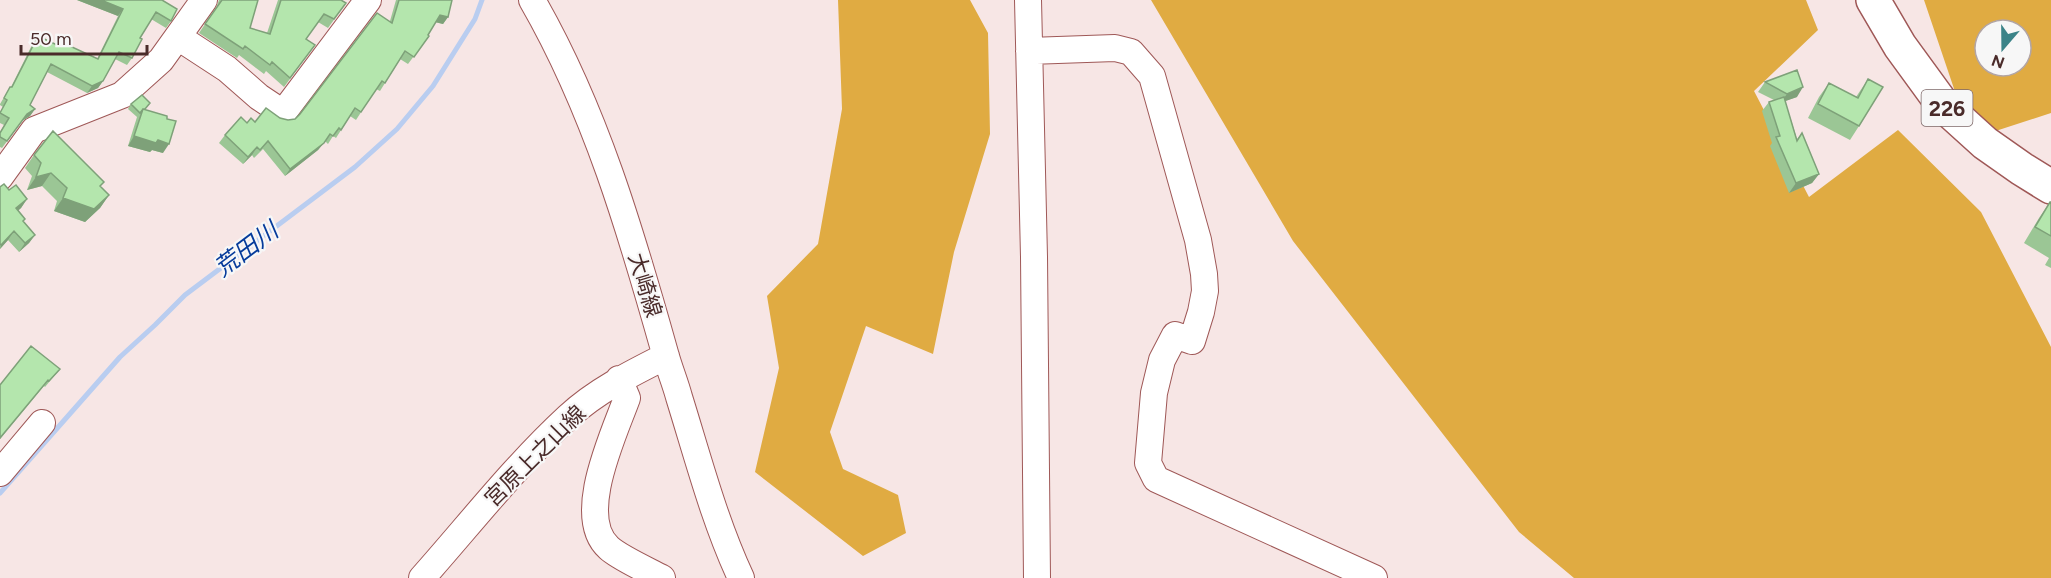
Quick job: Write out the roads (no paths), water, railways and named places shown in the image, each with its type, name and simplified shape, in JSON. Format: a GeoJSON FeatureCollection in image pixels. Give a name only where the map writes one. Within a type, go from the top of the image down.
{"type":"FeatureCollection","features":[{"type":"Feature","properties":{"kind":"highway","name":"226"},"geometry":{"type":"LineString","coordinates":[[1873,0],[1900,46],[1944,105],[1985,143],[2051,187]]}},
{"type":"Feature","properties":{"kind":"street"},"geometry":{"type":"LineString","coordinates":[[0,177],[34,130],[123,95],[161,60],[204,0]]}},
{"type":"Feature","properties":{"kind":"street"},"geometry":{"type":"LineString","coordinates":[[178,38],[227,69],[283,113],[368,0]]}},
{"type":"Feature","properties":{"kind":"street","name":"大崎線"},"geometry":{"type":"LineString","coordinates":[[532,0],[551,34],[594,128],[651,298],[666,356],[713,510],[741,578]]}},
{"type":"Feature","properties":{"kind":"street"},"geometry":{"type":"LineString","coordinates":[[1028,0],[1034,257],[1037,578]]}},
{"type":"Feature","properties":{"kind":"street"},"geometry":{"type":"LineString","coordinates":[[1029,51],[1115,48],[1131,52],[1152,76],[1198,240],[1205,291],[1192,341],[1175,335],[1162,360],[1154,393],[1148,463],[1156,479],[1374,578]]}},
{"type":"Feature","properties":{"kind":"street","name":"宮原上之山線"},"geometry":{"type":"LineString","coordinates":[[422,578],[528,458],[569,416],[619,380],[666,356]]}},
{"type":"Feature","properties":{"kind":"street"},"geometry":{"type":"LineString","coordinates":[[619,380],[627,398],[602,469],[595,497],[595,523],[601,538],[609,549],[662,578]]}},
{"type":"Feature","properties":{"kind":"street"},"geometry":{"type":"LineString","coordinates":[[0,472],[42,423]]}},
{"type":"Feature","properties":{"kind":"waterway","name":"荒田川"},"geometry":{"type":"LineString","coordinates":[[0,493],[120,357],[185,295],[355,167],[397,129],[433,86],[475,19],[482,0]]}}]}
